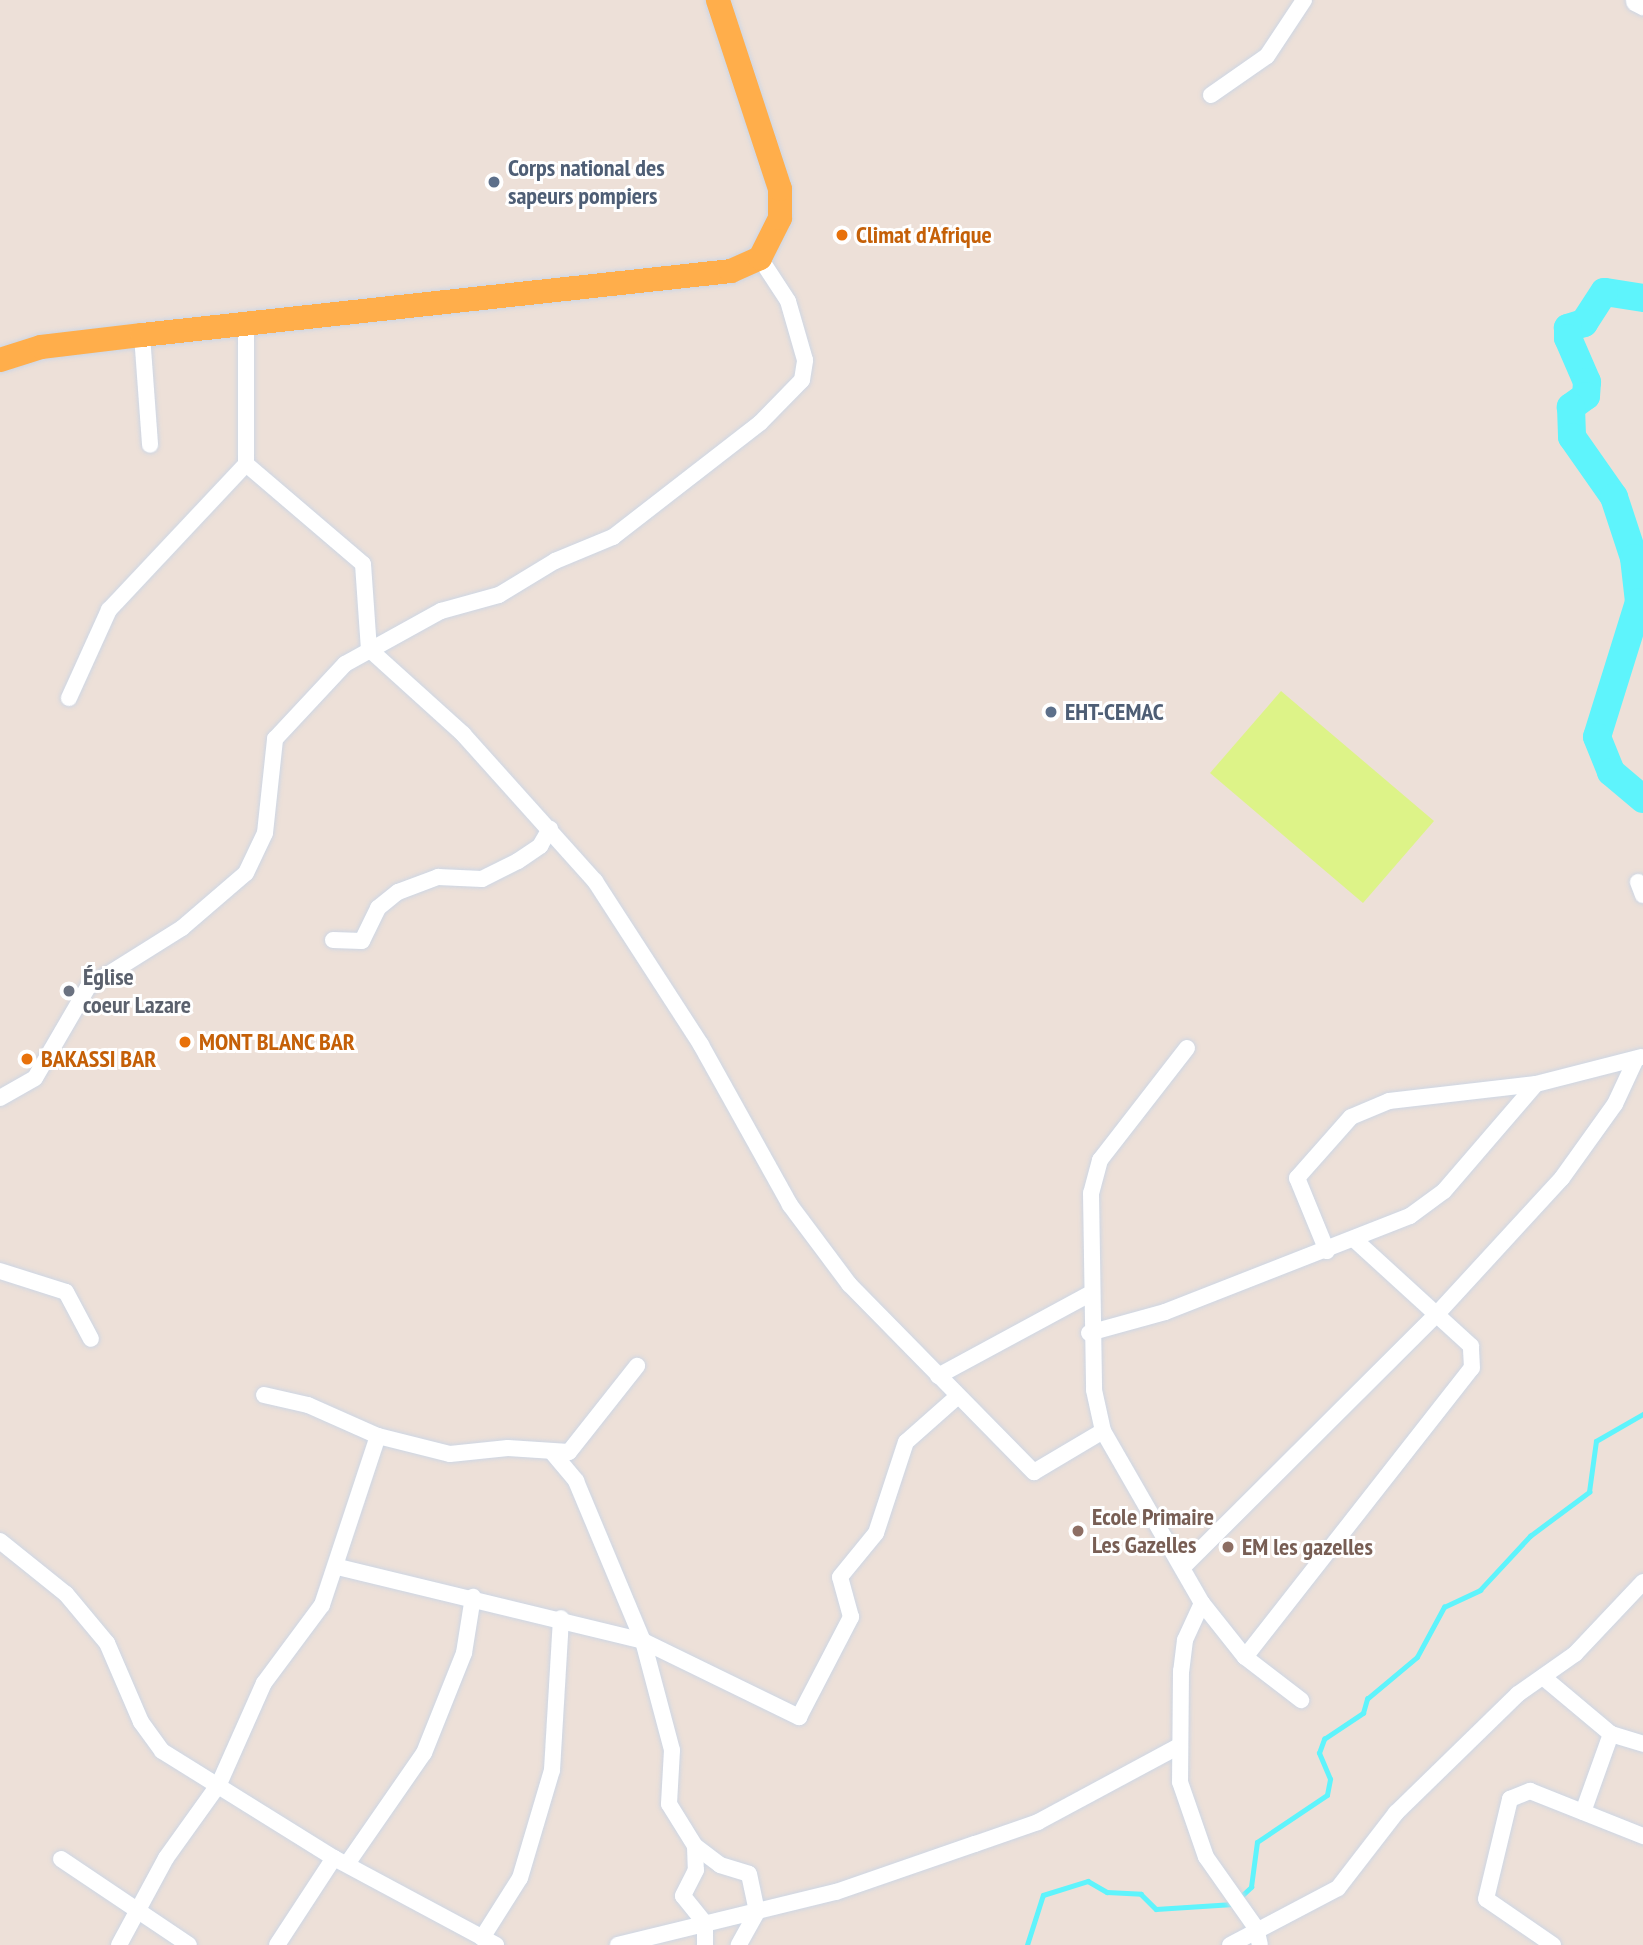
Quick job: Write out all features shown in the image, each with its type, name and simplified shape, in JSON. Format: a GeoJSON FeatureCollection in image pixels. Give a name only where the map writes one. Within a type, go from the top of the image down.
{"type":"FeatureCollection","features":[{"type":"Feature","properties":{"kind":"main road"},"geometry":{"type":"LineString","coordinates":[[0,360],[41,347],[732,271],[760,258],[780,218],[780,189],[718,0]]}},
{"type":"Feature","properties":{"kind":"street"},"geometry":{"type":"LineString","coordinates":[[1211,95],[1267,56],[1304,0]]}},
{"type":"Feature","properties":{"kind":"street"},"geometry":{"type":"LineString","coordinates":[[1637,0],[1643,3]]}},
{"type":"Feature","properties":{"kind":"street"},"geometry":{"type":"LineString","coordinates":[[0,1098],[35,1077],[88,987],[183,928],[246,873],[265,833],[275,739],[345,664],[440,611],[499,595],[555,561],[612,537],[760,423],[802,380],[805,360],[788,301],[760,258]]}},
{"type":"Feature","properties":{"kind":"street"},"geometry":{"type":"LineString","coordinates":[[69,698],[108,610],[246,464],[246,325]]}},
{"type":"Feature","properties":{"kind":"street"},"geometry":{"type":"LineString","coordinates":[[142,335],[150,445]]}},
{"type":"Feature","properties":{"kind":"street"},"geometry":{"type":"LineString","coordinates":[[246,464],[363,564],[369,649],[408,678],[550,829],[652,964],[790,1205],[849,1283],[1034,1472],[1103,1431]]}},
{"type":"Feature","properties":{"kind":"street"},"geometry":{"type":"LineString","coordinates":[[333,940],[362,941],[378,908],[398,892],[438,877],[482,879],[518,861],[540,846],[550,829]]}},
{"type":"Feature","properties":{"kind":"street"},"geometry":{"type":"LineString","coordinates":[[1187,1048],[1100,1160],[1091,1193],[1089,1334],[1103,1431],[1202,1603],[1245,1657],[1301,1700]]}},
{"type":"Feature","properties":{"kind":"street"},"geometry":{"type":"LineString","coordinates":[[1327,1251],[1297,1178],[1352,1117],[1389,1101],[1536,1084],[1640,1058]]}},
{"type":"Feature","properties":{"kind":"street"},"geometry":{"type":"LineString","coordinates":[[1182,1567],[1436,1315],[1562,1178],[1615,1104],[1640,1058]]}},
{"type":"Feature","properties":{"kind":"street"},"geometry":{"type":"LineString","coordinates":[[1089,1334],[1327,1251],[1410,1216],[1444,1191],[1536,1084]]}},
{"type":"Feature","properties":{"kind":"street"},"geometry":{"type":"LineString","coordinates":[[1245,1657],[1472,1368],[1471,1346],[1355,1240]]}},
{"type":"Feature","properties":{"kind":"street"},"geometry":{"type":"LineString","coordinates":[[0,1271],[66,1292],[91,1339]]}},
{"type":"Feature","properties":{"kind":"street"},"geometry":{"type":"LineString","coordinates":[[938,1376],[1088,1295]]}},
{"type":"Feature","properties":{"kind":"street"},"geometry":{"type":"LineString","coordinates":[[264,1395],[378,1436],[450,1454],[569,1452],[638,1366]]}},
{"type":"Feature","properties":{"kind":"street"},"geometry":{"type":"LineString","coordinates":[[338,1567],[561,1618],[643,1641],[799,1717],[851,1617],[840,1577],[876,1533],[906,1443],[958,1396]]}},
{"type":"Feature","properties":{"kind":"street"},"geometry":{"type":"LineString","coordinates":[[119,1945],[136,1911],[219,1784],[264,1683],[322,1605],[338,1567],[378,1436]]}},
{"type":"Feature","properties":{"kind":"street"},"geometry":{"type":"LineString","coordinates":[[552,1452],[582,1492],[643,1641],[672,1750],[669,1804],[695,1846],[720,1865],[749,1874],[757,1912],[739,1945]]}},
{"type":"Feature","properties":{"kind":"street"},"geometry":{"type":"LineString","coordinates":[[0,1541],[66,1594],[107,1643],[141,1722],[162,1751],[341,1861],[489,1941],[520,1878],[552,1770],[561,1618]]}},
{"type":"Feature","properties":{"kind":"street"},"geometry":{"type":"LineString","coordinates":[[1230,1945],[1256,1928],[1338,1888],[1396,1813],[1543,1677],[1575,1654],[1643,1582]]}},
{"type":"Feature","properties":{"kind":"street"},"geometry":{"type":"LineString","coordinates":[[276,1945],[424,1753],[464,1653],[473,1597]]}},
{"type":"Feature","properties":{"kind":"street"},"geometry":{"type":"LineString","coordinates":[[1202,1603],[1185,1640],[1179,1746],[1189,1811],[1229,1894],[1256,1928],[1260,1945]]}},
{"type":"Feature","properties":{"kind":"street"},"geometry":{"type":"LineString","coordinates":[[1543,1677],[1611,1734],[1643,1744]]}},
{"type":"Feature","properties":{"kind":"street"},"geometry":{"type":"LineString","coordinates":[[1583,1812],[1611,1734]]}},
{"type":"Feature","properties":{"kind":"street"},"geometry":{"type":"LineString","coordinates":[[618,1945],[836,1892],[1038,1822],[1179,1746]]}},
{"type":"Feature","properties":{"kind":"street"},"geometry":{"type":"LineString","coordinates":[[1553,1945],[1493,1907],[1486,1889],[1510,1799],[1517,1793],[1530,1791],[1643,1836]]}},
{"type":"Feature","properties":{"kind":"street"},"geometry":{"type":"LineString","coordinates":[[695,1846],[696,1870],[683,1896],[705,1923],[705,1945]]}},
{"type":"Feature","properties":{"kind":"street"},"geometry":{"type":"LineString","coordinates":[[61,1858],[189,1945]]}},
{"type":"Feature","properties":{"kind":"green space"},"geometry":{"type":"Polygon","coordinates":[[[1281,691],[1434,821],[1363,903],[1210,773],[1281,691]]]}},
{"type":"Feature","properties":{"kind":"waterway"},"geometry":{"type":"LineString","coordinates":[[1643,298],[1604,292],[1584,323],[1568,328],[1568,338],[1587,382],[1586,396],[1571,407],[1572,437],[1614,497],[1634,558],[1639,602],[1597,737],[1611,772],[1643,799]]}},
{"type":"Feature","properties":{"kind":"waterway"},"geometry":{"type":"LineString","coordinates":[[1027,1945],[1043,1895],[1088,1881],[1107,1892],[1141,1894],[1156,1909],[1233,1904],[1251,1887],[1257,1842],[1327,1795],[1330,1779],[1319,1753],[1324,1739],[1363,1713],[1367,1699],[1417,1657],[1444,1607],[1480,1590],[1530,1536],[1589,1492],[1596,1441],[1643,1414]]}},
{"type":"Feature","properties":{"kind":"place","name":"Corps national des sapeurs pompiers"},"geometry":{"type":"Point","coordinates":[494,182]}},
{"type":"Feature","properties":{"kind":"place","name":"Climat d'Afrique"},"geometry":{"type":"Point","coordinates":[842,235]}},
{"type":"Feature","properties":{"kind":"place","name":"EHT-CEMAC"},"geometry":{"type":"Point","coordinates":[1051,712]}},
{"type":"Feature","properties":{"kind":"place","name":"Église coeur Lazare"},"geometry":{"type":"Point","coordinates":[69,991]}},
{"type":"Feature","properties":{"kind":"place","name":"MONT BLANC BAR"},"geometry":{"type":"Point","coordinates":[185,1042]}},
{"type":"Feature","properties":{"kind":"place","name":"BAKASSI BAR"},"geometry":{"type":"Point","coordinates":[27,1059]}},
{"type":"Feature","properties":{"kind":"place","name":"Ecole Primaire Les Gazelles"},"geometry":{"type":"Point","coordinates":[1078,1531]}},
{"type":"Feature","properties":{"kind":"place","name":"EM les gazelles"},"geometry":{"type":"Point","coordinates":[1228,1547]}}]}
